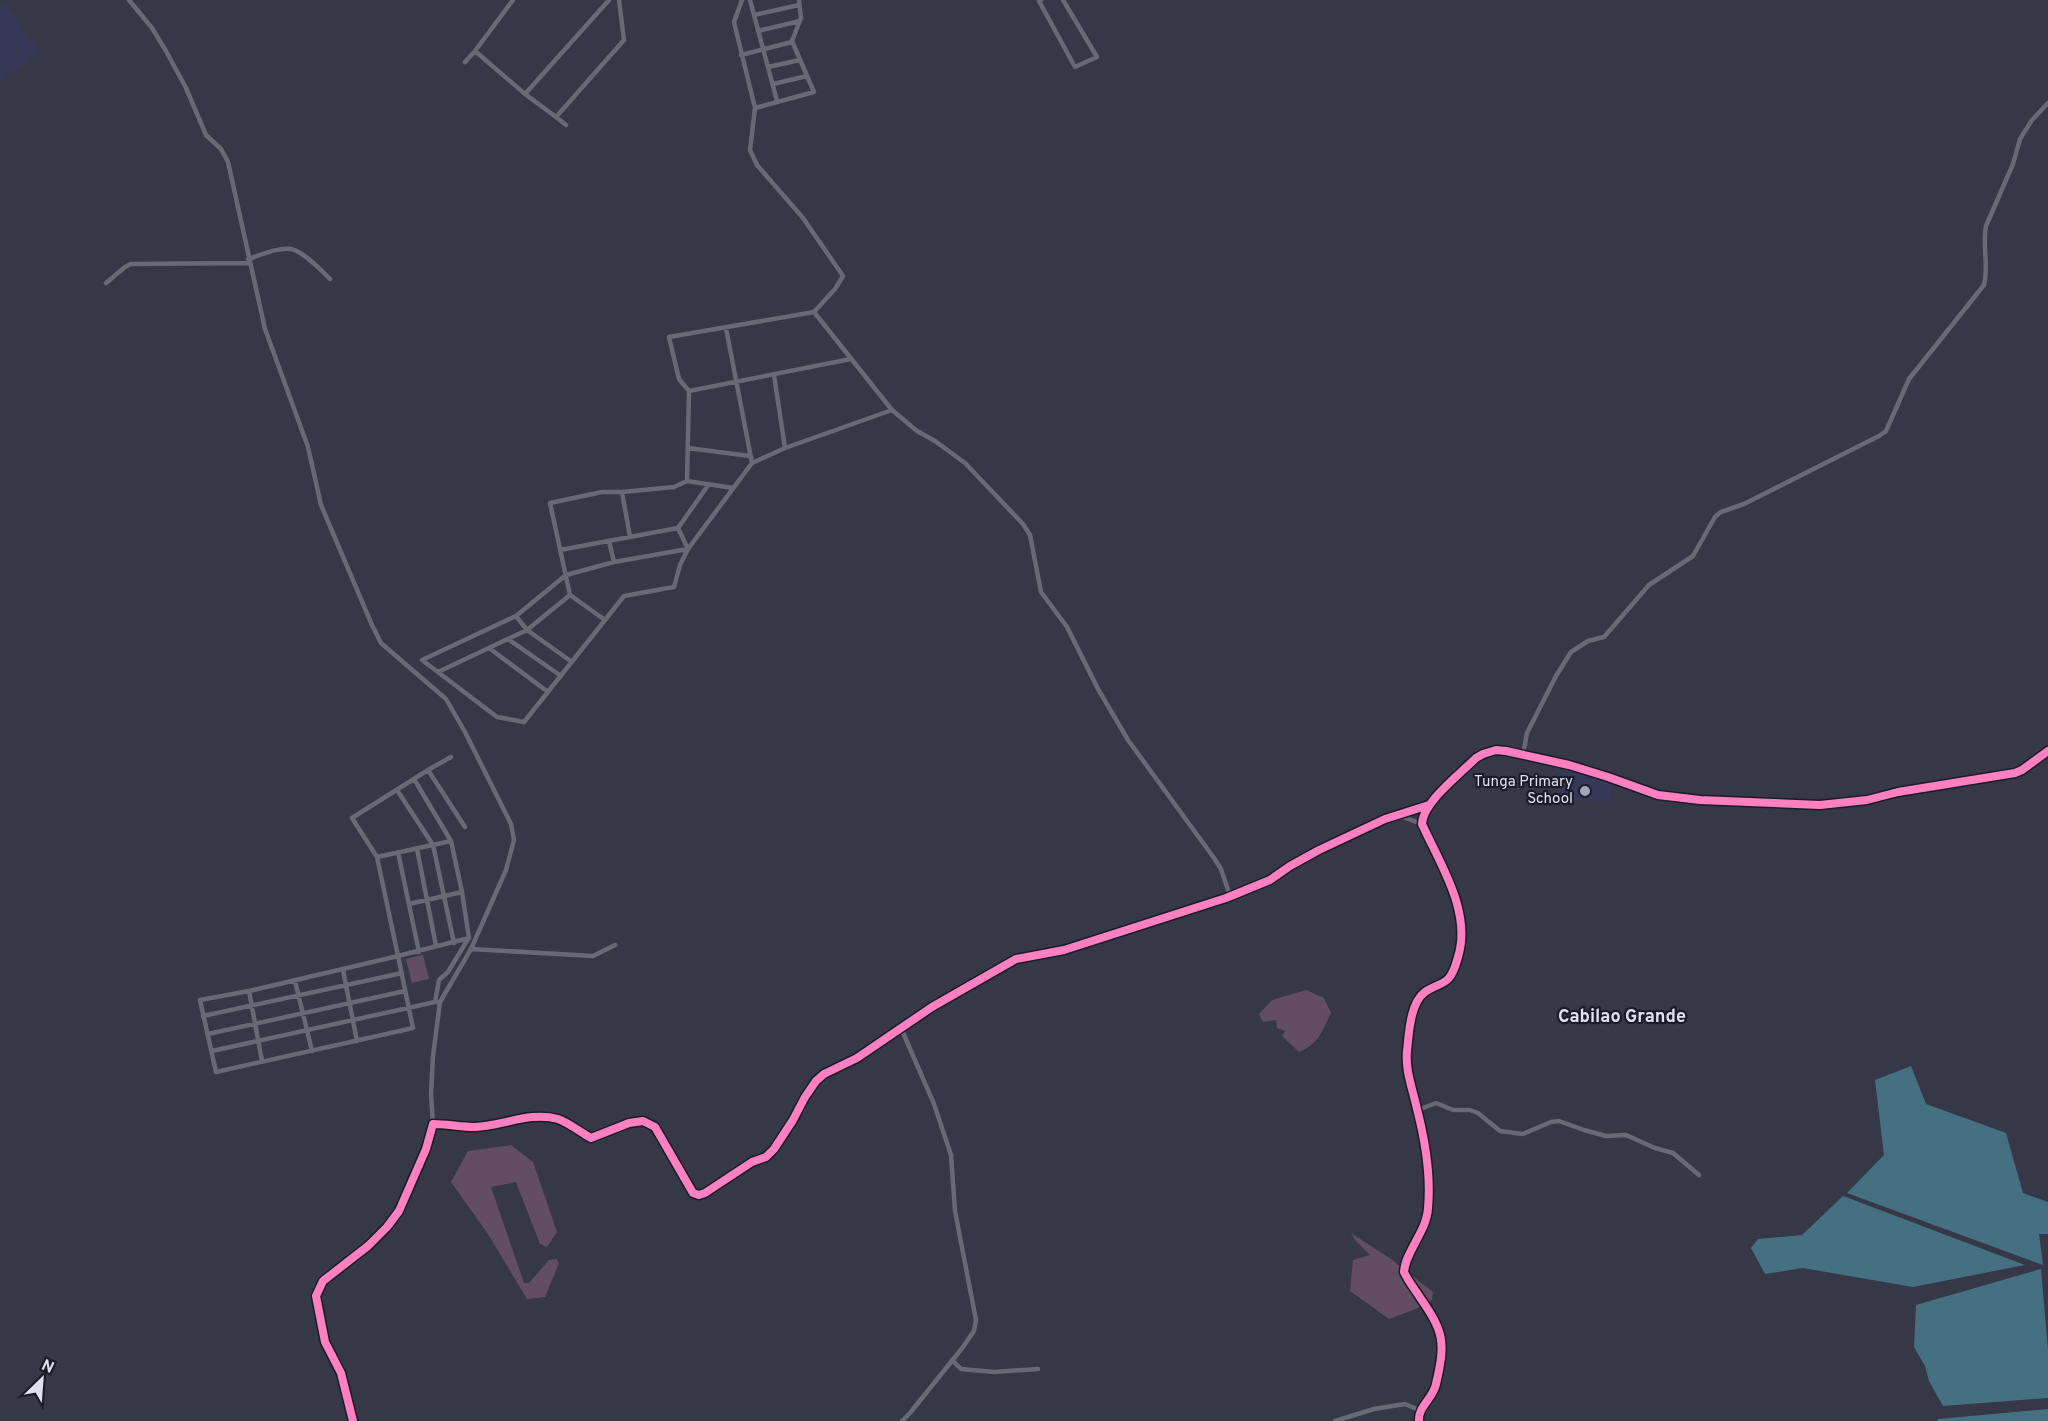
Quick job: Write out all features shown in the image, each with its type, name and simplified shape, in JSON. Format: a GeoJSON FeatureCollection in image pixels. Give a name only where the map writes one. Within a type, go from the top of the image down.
{"type":"FeatureCollection","features":[{"type":"Feature","properties":{"kind":"street"},"geometry":{"type":"LineString","coordinates":[[129,0],[152,28],[186,88],[206,135],[221,149],[228,162],[265,329],[308,447],[321,505],[381,644],[446,699],[465,732],[513,832],[511,856],[506,870],[471,949],[438,1002],[212,1051]]}},
{"type":"Feature","properties":{"kind":"street"},"geometry":{"type":"LineString","coordinates":[[465,62],[513,0]]}},
{"type":"Feature","properties":{"kind":"street"},"geometry":{"type":"LineString","coordinates":[[525,94],[609,0]]}},
{"type":"Feature","properties":{"kind":"street"},"geometry":{"type":"LineString","coordinates":[[556,117],[624,40],[620,0]]}},
{"type":"Feature","properties":{"kind":"street"},"geometry":{"type":"LineString","coordinates":[[687,481],[689,391],[679,379],[669,337],[814,312],[835,289],[843,276],[803,218],[757,165],[750,150],[755,108],[734,22],[742,0]]}},
{"type":"Feature","properties":{"kind":"street"},"geometry":{"type":"LineString","coordinates":[[750,0],[777,101]]}},
{"type":"Feature","properties":{"kind":"street"},"geometry":{"type":"LineString","coordinates":[[1041,0],[1039,1],[1075,67],[1096,57],[1063,0]]}},
{"type":"Feature","properties":{"kind":"street"},"geometry":{"type":"LineString","coordinates":[[754,15],[799,2],[800,21],[792,42],[814,92],[755,108]]}},
{"type":"Feature","properties":{"kind":"street"},"geometry":{"type":"LineString","coordinates":[[759,31],[800,21]]}},
{"type":"Feature","properties":{"kind":"street"},"geometry":{"type":"LineString","coordinates":[[741,55],[792,42]]}},
{"type":"Feature","properties":{"kind":"street"},"geometry":{"type":"LineString","coordinates":[[475,51],[525,94],[566,125]]}},
{"type":"Feature","properties":{"kind":"street"},"geometry":{"type":"LineString","coordinates":[[768,67],[800,60]]}},
{"type":"Feature","properties":{"kind":"street"},"geometry":{"type":"LineString","coordinates":[[773,84],[807,76]]}},
{"type":"Feature","properties":{"kind":"street"},"geometry":{"type":"LineString","coordinates":[[1523,755],[1527,733],[1570,652],[1588,641],[1604,637],[1649,585],[1693,556],[1715,517],[1721,512],[1744,504],[1880,436],[1886,430],[1909,379],[1984,285],[1986,226],[2013,164],[2020,139],[2032,120],[2048,103]]}},
{"type":"Feature","properties":{"kind":"street"},"geometry":{"type":"LineString","coordinates":[[105,283],[131,264],[249,261],[283,249],[299,252],[330,279]]}},
{"type":"Feature","properties":{"kind":"street"},"geometry":{"type":"LineString","coordinates":[[814,312],[892,410],[917,431],[965,463],[1023,524],[1030,535],[1041,592],[1067,627],[1098,689],[1128,740],[1221,869],[1230,896]]}},
{"type":"Feature","properties":{"kind":"street"},"geometry":{"type":"LineString","coordinates":[[726,328],[752,463]]}},
{"type":"Feature","properties":{"kind":"street"},"geometry":{"type":"LineString","coordinates":[[689,391],[851,359]]}},
{"type":"Feature","properties":{"kind":"street"},"geometry":{"type":"LineString","coordinates":[[774,375],[785,448]]}},
{"type":"Feature","properties":{"kind":"street"},"geometry":{"type":"LineString","coordinates":[[422,660],[497,717],[525,722],[624,596],[674,587],[680,565],[688,549],[752,463],[785,448],[892,410]]}},
{"type":"Feature","properties":{"kind":"street"},"geometry":{"type":"LineString","coordinates":[[688,448],[750,456]]}},
{"type":"Feature","properties":{"kind":"street"},"geometry":{"type":"LineString","coordinates":[[605,620],[570,595],[550,503],[602,492],[674,487],[687,481],[733,488]]}},
{"type":"Feature","properties":{"kind":"street"},"geometry":{"type":"LineString","coordinates":[[560,550],[678,528],[709,484]]}},
{"type":"Feature","properties":{"kind":"street"},"geometry":{"type":"LineString","coordinates":[[622,492],[630,537]]}},
{"type":"Feature","properties":{"kind":"street"},"geometry":{"type":"LineString","coordinates":[[678,528],[688,549]]}},
{"type":"Feature","properties":{"kind":"street"},"geometry":{"type":"LineString","coordinates":[[609,541],[614,562]]}},
{"type":"Feature","properties":{"kind":"street"},"geometry":{"type":"LineString","coordinates":[[409,666],[516,616],[566,575],[614,562],[688,549]]}},
{"type":"Feature","properties":{"kind":"street"},"geometry":{"type":"LineString","coordinates":[[438,672],[527,630],[570,595]]}},
{"type":"Feature","properties":{"kind":"street"},"geometry":{"type":"LineString","coordinates":[[516,616],[527,630],[572,662]]}},
{"type":"Feature","properties":{"kind":"street"},"geometry":{"type":"LineString","coordinates":[[508,639],[561,676]]}},
{"type":"Feature","properties":{"kind":"street"},"geometry":{"type":"LineString","coordinates":[[489,648],[548,692]]}},
{"type":"Feature","properties":{"kind":"street"},"geometry":{"type":"LineString","coordinates":[[1419,1421],[1419,1410],[1435,1390],[1442,1338],[1438,1327],[1404,1272],[1406,1261],[1417,1241],[1428,1210],[1426,1164],[1418,1110],[1407,1070],[1407,1061],[1414,1009],[1426,991],[1446,981],[1452,974],[1460,951],[1462,925],[1447,875],[1422,824],[1422,817],[1429,805],[1476,758],[1496,750],[1608,777],[1658,795],[1700,800],[1820,805],[1867,800],[1910,790],[2014,773],[2022,770],[2048,751]]}},
{"type":"Feature","properties":{"kind":"street"},"geometry":{"type":"LineString","coordinates":[[451,757],[352,818],[377,857],[398,956],[402,973],[413,1028],[216,1072],[200,1000],[344,970],[398,956],[419,952],[469,938]]}},
{"type":"Feature","properties":{"kind":"street"},"geometry":{"type":"LineString","coordinates":[[428,770],[465,827]]}},
{"type":"Feature","properties":{"kind":"street"},"geometry":{"type":"LineString","coordinates":[[353,1421],[341,1372],[325,1342],[316,1296],[323,1281],[368,1246],[399,1211],[426,1149],[433,1124],[432,1065],[439,980],[448,972],[469,938],[451,841],[414,779]]}},
{"type":"Feature","properties":{"kind":"street"},"geometry":{"type":"LineString","coordinates":[[397,789],[433,845],[454,943]]}},
{"type":"Feature","properties":{"kind":"street"},"geometry":{"type":"LineString","coordinates":[[433,1124],[473,1127],[542,1116],[560,1120],[591,1138],[629,1123],[643,1121],[655,1127],[689,1187],[693,1193],[699,1195],[738,1173],[752,1162],[766,1157],[774,1149],[816,1081],[824,1074],[857,1058],[979,979],[1016,959],[1064,950],[1230,896],[1270,879],[1319,850],[1385,819],[1429,805]]}},
{"type":"Feature","properties":{"kind":"street"},"geometry":{"type":"LineString","coordinates":[[1385,819],[1402,817],[1422,824]]}},
{"type":"Feature","properties":{"kind":"street"},"geometry":{"type":"LineString","coordinates":[[377,857],[451,841]]}},
{"type":"Feature","properties":{"kind":"street"},"geometry":{"type":"LineString","coordinates":[[417,849],[436,946]]}},
{"type":"Feature","properties":{"kind":"street"},"geometry":{"type":"LineString","coordinates":[[398,852],[419,952]]}},
{"type":"Feature","properties":{"kind":"street"},"geometry":{"type":"LineString","coordinates":[[409,904],[462,892]]}},
{"type":"Feature","properties":{"kind":"street"},"geometry":{"type":"LineString","coordinates":[[471,949],[593,956],[615,945]]}},
{"type":"Feature","properties":{"kind":"street"},"geometry":{"type":"LineString","coordinates":[[344,970],[357,1041]]}},
{"type":"Feature","properties":{"kind":"street"},"geometry":{"type":"LineString","coordinates":[[204,1016],[402,973]]}},
{"type":"Feature","properties":{"kind":"street"},"geometry":{"type":"LineString","coordinates":[[296,981],[312,1051]]}},
{"type":"Feature","properties":{"kind":"street"},"geometry":{"type":"LineString","coordinates":[[208,1034],[405,990]]}},
{"type":"Feature","properties":{"kind":"street"},"geometry":{"type":"LineString","coordinates":[[249,991],[262,1061]]}},
{"type":"Feature","properties":{"kind":"street"},"geometry":{"type":"LineString","coordinates":[[901,1028],[934,1104],[951,1155],[955,1211],[976,1320],[974,1331],[902,1421]]}},
{"type":"Feature","properties":{"kind":"street"},"geometry":{"type":"LineString","coordinates":[[1418,1110],[1436,1103],[1453,1110],[1470,1110],[1478,1113],[1500,1131],[1523,1134],[1559,1121],[1606,1136],[1626,1135],[1654,1148],[1673,1153],[1699,1175]]}},
{"type":"Feature","properties":{"kind":"street"},"geometry":{"type":"LineString","coordinates":[[952,1360],[961,1369],[994,1372],[1038,1369]]}},
{"type":"Feature","properties":{"kind":"street"},"geometry":{"type":"LineString","coordinates":[[1335,1421],[1374,1409],[1405,1404],[1419,1410]]}},
{"type":"Feature","properties":{"kind":"shaded area"},"geometry":{"type":"Polygon","coordinates":[[[4,4],[39,51],[0,81],[0,8],[4,4]]]}},
{"type":"Feature","properties":{"kind":"shaded area","name":"Tunga Primary School"},"geometry":{"type":"Polygon","coordinates":[[[1561,766],[1612,779],[1610,801],[1562,800],[1556,782],[1561,766]]]}},
{"type":"Feature","properties":{"kind":"shaded area"},"geometry":{"type":"Polygon","coordinates":[[[423,955],[429,979],[412,983],[406,959],[423,955]]]}},
{"type":"Feature","properties":{"kind":"shaded area"},"geometry":{"type":"Polygon","coordinates":[[[1306,990],[1324,998],[1331,1013],[1316,1041],[1299,1052],[1282,1036],[1285,1031],[1277,1028],[1276,1020],[1263,1022],[1259,1014],[1272,1000],[1306,990]]]}},
{"type":"Feature","properties":{"kind":"shaded area"},"geometry":{"type":"Polygon","coordinates":[[[1911,1066],[1926,1104],[2006,1133],[2023,1193],[2048,1202],[2048,1234],[2039,1234],[2043,1265],[1847,1193],[1884,1155],[1875,1080],[1911,1066]]]}},
{"type":"Feature","properties":{"kind":"shaded area"},"geometry":{"type":"Polygon","coordinates":[[[511,1145],[533,1162],[557,1232],[547,1247],[540,1244],[516,1182],[491,1187],[524,1283],[529,1283],[549,1260],[556,1259],[559,1263],[545,1297],[527,1299],[488,1234],[451,1182],[468,1151],[511,1145]]]}},
{"type":"Feature","properties":{"kind":"shaded area"},"geometry":{"type":"Polygon","coordinates":[[[1843,1196],[2025,1265],[1913,1287],[1803,1268],[1765,1274],[1751,1248],[1758,1239],[1802,1235],[1843,1196]]]}},
{"type":"Feature","properties":{"kind":"shaded area"},"geometry":{"type":"Polygon","coordinates":[[[1351,1233],[1391,1259],[1433,1292],[1432,1300],[1389,1319],[1350,1291],[1353,1260],[1370,1255],[1351,1233]]]}},
{"type":"Feature","properties":{"kind":"shaded area"},"geometry":{"type":"Polygon","coordinates":[[[2041,1269],[2048,1350],[2048,1398],[1943,1406],[1914,1347],[1916,1305],[2041,1269]]]}},
{"type":"Feature","properties":{"kind":"shaded area"},"geometry":{"type":"Polygon","coordinates":[[[2048,1409],[2048,1421],[1937,1421],[1938,1419],[2048,1409]]]}},
{"type":"Feature","properties":{"kind":"cycle path"},"geometry":{"type":"LineString","coordinates":[[1419,1421],[1421,1411],[1436,1384],[1442,1347],[1434,1319],[1404,1272],[1405,1264],[1427,1217],[1429,1196],[1425,1146],[1408,1073],[1407,1058],[1410,1027],[1416,1003],[1425,992],[1451,976],[1461,940],[1458,906],[1422,824],[1429,807],[1443,789],[1476,758],[1496,750],[1569,765],[1658,795],[1700,800],[1820,805],[1867,800],[1898,792],[2015,773],[2048,751]]}},
{"type":"Feature","properties":{"kind":"cycle path"},"geometry":{"type":"LineString","coordinates":[[353,1421],[341,1373],[325,1342],[316,1296],[323,1281],[368,1246],[399,1211],[426,1149],[433,1124],[475,1127],[527,1118],[548,1117],[558,1119],[591,1138],[629,1123],[643,1121],[655,1127],[693,1193],[699,1195],[752,1162],[766,1157],[774,1149],[816,1081],[824,1074],[857,1058],[932,1007],[1016,959],[1064,950],[1226,898],[1270,880],[1319,850],[1385,819],[1429,805]]}},
{"type":"Feature","properties":{"kind":"place","name":"Tunga Primary School"},"geometry":{"type":"Point","coordinates":[1585,791]}},
{"type":"Feature","properties":{"kind":"district","name":"Cabilao Grande"},"geometry":{"type":"Point","coordinates":[1622,1017]}}]}
